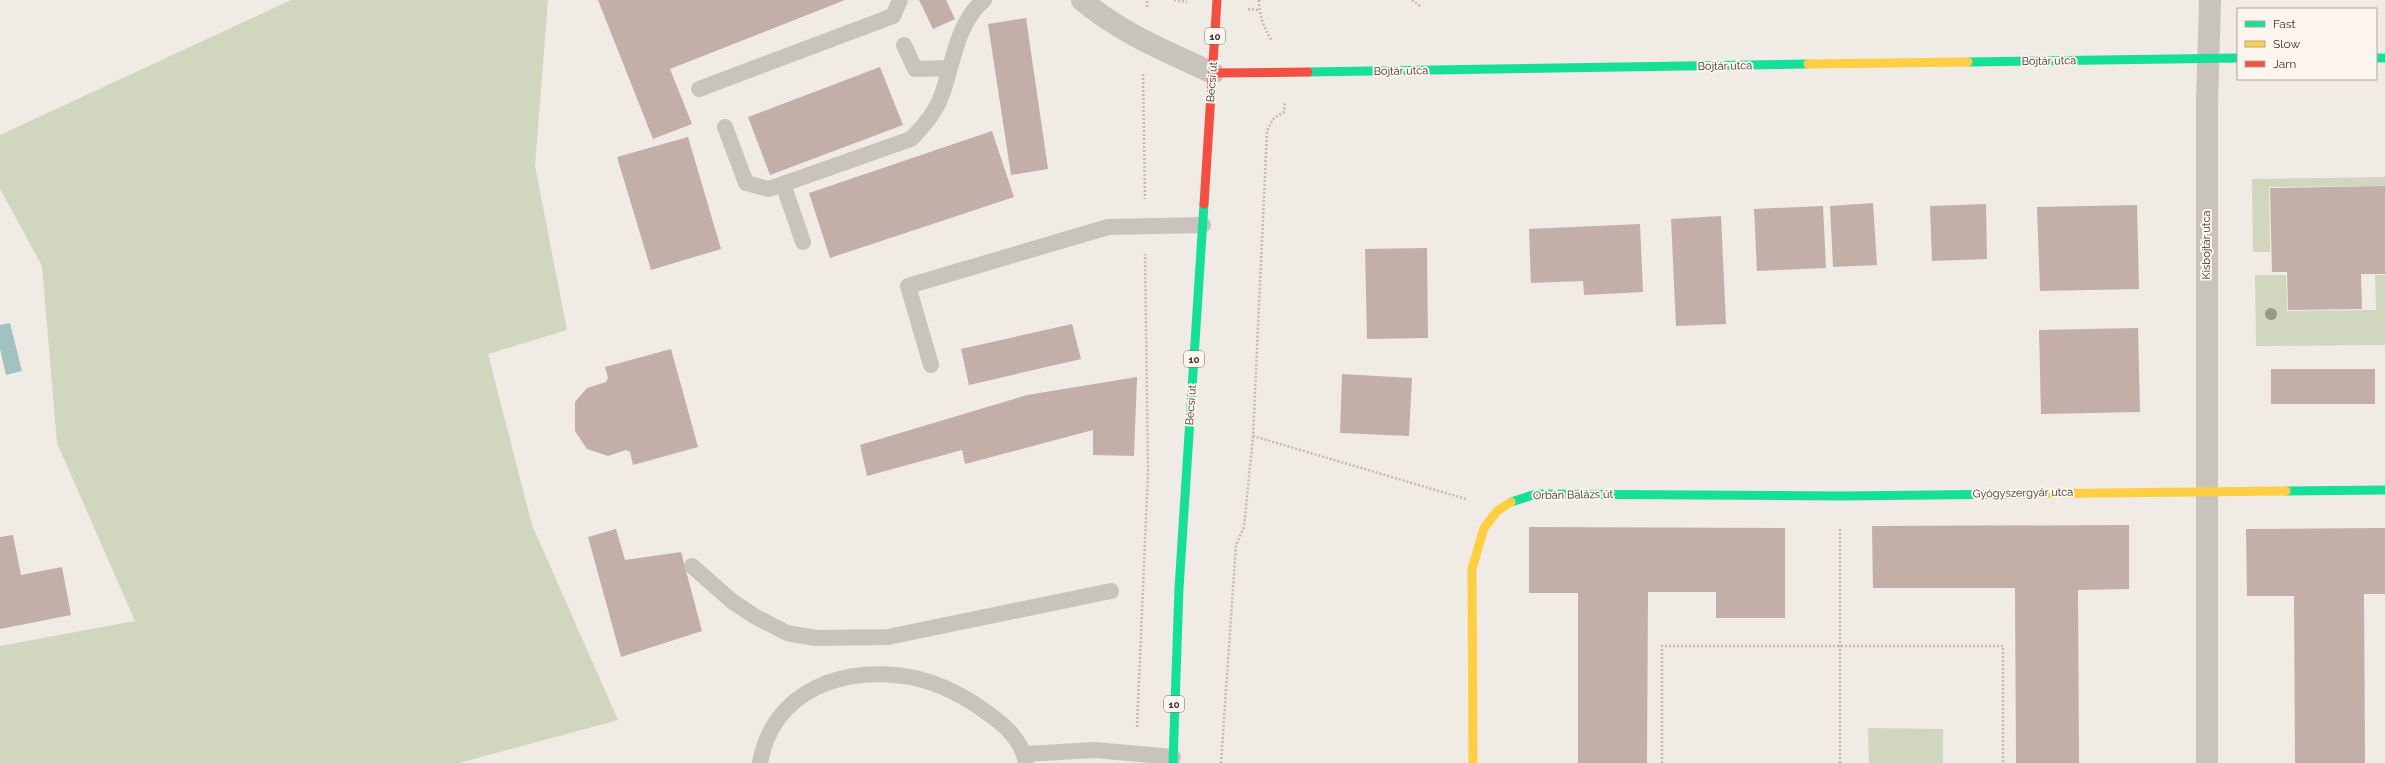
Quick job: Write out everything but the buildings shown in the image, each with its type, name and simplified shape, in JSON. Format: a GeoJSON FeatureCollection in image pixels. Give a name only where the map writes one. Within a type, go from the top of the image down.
{"type":"FeatureCollection","features":[{"type":"Feature","properties":{"kind":"street"},"geometry":{"type":"LineString","coordinates":[[1082,0],[1117,25],[1145,42],[1213,73]]}},
{"type":"Feature","properties":{"kind":"street","name":"Bécsi út"},"geometry":{"type":"LineString","coordinates":[[1173,760],[1178,595],[1217,0]]}},
{"type":"Feature","properties":{"kind":"street","name":"Kisbojtár utca"},"geometry":{"type":"LineString","coordinates":[[2206,491],[2208,58],[2210,0]]}},
{"type":"Feature","properties":{"kind":"street","name":"Bojtár utca"},"geometry":{"type":"LineString","coordinates":[[1213,73],[2237,58]]}},
{"type":"Feature","properties":{"kind":"street","name":"Gyógyszergyár utca"},"geometry":{"type":"LineString","coordinates":[[1841,496],[2385,490]]}},
{"type":"Feature","properties":{"kind":"street"},"geometry":{"type":"LineString","coordinates":[[2206,491],[2207,763]]}},
{"type":"Feature","properties":{"kind":"street","name":"Orbán Balázs út"},"geometry":{"type":"LineString","coordinates":[[1473,763],[1472,569],[1477,544],[1486,521],[1499,509],[1513,499],[1536,494],[1841,496]]}},
{"type":"Feature","properties":{"kind":"lane"},"geometry":{"type":"LineString","coordinates":[[699,89],[893,16],[900,0]]}},
{"type":"Feature","properties":{"kind":"lane"},"geometry":{"type":"LineString","coordinates":[[725,127],[746,183],[769,189],[911,139],[926,124],[941,98],[959,39],[977,6],[984,0]]}},
{"type":"Feature","properties":{"kind":"lane"},"geometry":{"type":"LineString","coordinates":[[904,45],[915,69],[950,68]]}},
{"type":"Feature","properties":{"kind":"lane"},"geometry":{"type":"LineString","coordinates":[[783,184],[803,242]]}},
{"type":"Feature","properties":{"kind":"lane"},"geometry":{"type":"LineString","coordinates":[[931,365],[908,286],[1108,227],[1203,225]]}},
{"type":"Feature","properties":{"kind":"lane"},"geometry":{"type":"LineString","coordinates":[[692,566],[733,602],[756,617],[786,633],[815,638],[888,637],[1110,591]]}},
{"type":"Feature","properties":{"kind":"lane"},"geometry":{"type":"LineString","coordinates":[[760,763],[762,751],[771,726],[785,708],[810,690],[836,679],[885,674],[916,678],[946,689],[975,704],[1003,724],[1017,740],[1025,759],[1095,750],[1137,754],[1173,760]]}},
{"type":"Feature","properties":{"kind":"path"},"geometry":{"type":"LineString","coordinates":[[1137,754],[1148,472],[1143,82],[1147,0]]}},
{"type":"Feature","properties":{"kind":"path"},"geometry":{"type":"LineString","coordinates":[[1221,763],[1223,708],[1236,545],[1244,527],[1252,436],[1267,131],[1273,119],[1284,112],[1288,50],[1271,41],[1259,10],[1259,0]]}},
{"type":"Feature","properties":{"kind":"path"},"geometry":{"type":"LineString","coordinates":[[1412,0],[1420,6]]}},
{"type":"Feature","properties":{"kind":"path"},"geometry":{"type":"LineString","coordinates":[[1252,436],[1499,509]]}},
{"type":"Feature","properties":{"kind":"path"},"geometry":{"type":"LineString","coordinates":[[1840,763],[1841,496]]}},
{"type":"Feature","properties":{"kind":"path"},"geometry":{"type":"LineString","coordinates":[[1662,763],[1662,646],[1840,645],[2003,646],[2003,763]]}},
{"type":"Feature","properties":{"kind":"green space"},"geometry":{"type":"Polygon","coordinates":[[[291,0],[548,0],[535,166],[567,330],[488,354],[532,525],[618,720],[459,763],[0,763],[0,646],[135,621],[57,443],[42,266],[0,189],[0,135],[291,0]]]}},
{"type":"Feature","properties":{"kind":"green space"},"geometry":{"type":"Polygon","coordinates":[[[2385,177],[2385,186],[2269,187],[2270,252],[2253,252],[2252,179],[2385,177]]]}},
{"type":"Feature","properties":{"kind":"green space"},"geometry":{"type":"Polygon","coordinates":[[[2255,275],[2286,275],[2287,311],[2376,310],[2375,275],[2385,275],[2385,345],[2256,346],[2255,275]]]}},
{"type":"Feature","properties":{"kind":"green space"},"geometry":{"type":"Polygon","coordinates":[[[1868,728],[1943,729],[1943,763],[1869,763],[1868,728]]]}},
{"type":"Feature","properties":{"kind":"water"},"geometry":{"type":"Polygon","coordinates":[[[10,323],[22,371],[6,375],[0,349],[0,325],[10,323]]]}},
{"type":"Feature","properties":{"kind":"traffic: fast"},"geometry":{"type":"LineString","coordinates":[[1968,62],[2237,58]]}},
{"type":"Feature","properties":{"kind":"traffic: fast"},"geometry":{"type":"LineString","coordinates":[[2377,58],[2385,58]]}},
{"type":"Feature","properties":{"kind":"traffic: fast"},"geometry":{"type":"LineString","coordinates":[[1308,72],[1808,64]]}},
{"type":"Feature","properties":{"kind":"traffic: fast"},"geometry":{"type":"LineString","coordinates":[[1173,763],[1179,588],[1204,204]]}},
{"type":"Feature","properties":{"kind":"traffic: fast"},"geometry":{"type":"LineString","coordinates":[[2286,491],[2385,490]]}},
{"type":"Feature","properties":{"kind":"traffic: fast"},"geometry":{"type":"LineString","coordinates":[[1511,502],[1536,494],[1841,496],[2018,494]]}},
{"type":"Feature","properties":{"kind":"traffic: slow"},"geometry":{"type":"LineString","coordinates":[[1808,64],[1968,62]]}},
{"type":"Feature","properties":{"kind":"traffic: slow"},"geometry":{"type":"LineString","coordinates":[[2018,494],[2286,491]]}},
{"type":"Feature","properties":{"kind":"traffic: slow"},"geometry":{"type":"LineString","coordinates":[[1473,763],[1472,569],[1484,528],[1497,511],[1511,502]]}},
{"type":"Feature","properties":{"kind":"traffic: jam"},"geometry":{"type":"LineString","coordinates":[[1204,204],[1217,0]]}},
{"type":"Feature","properties":{"kind":"traffic: jam"},"geometry":{"type":"LineString","coordinates":[[1213,73],[1308,72]]}}]}
